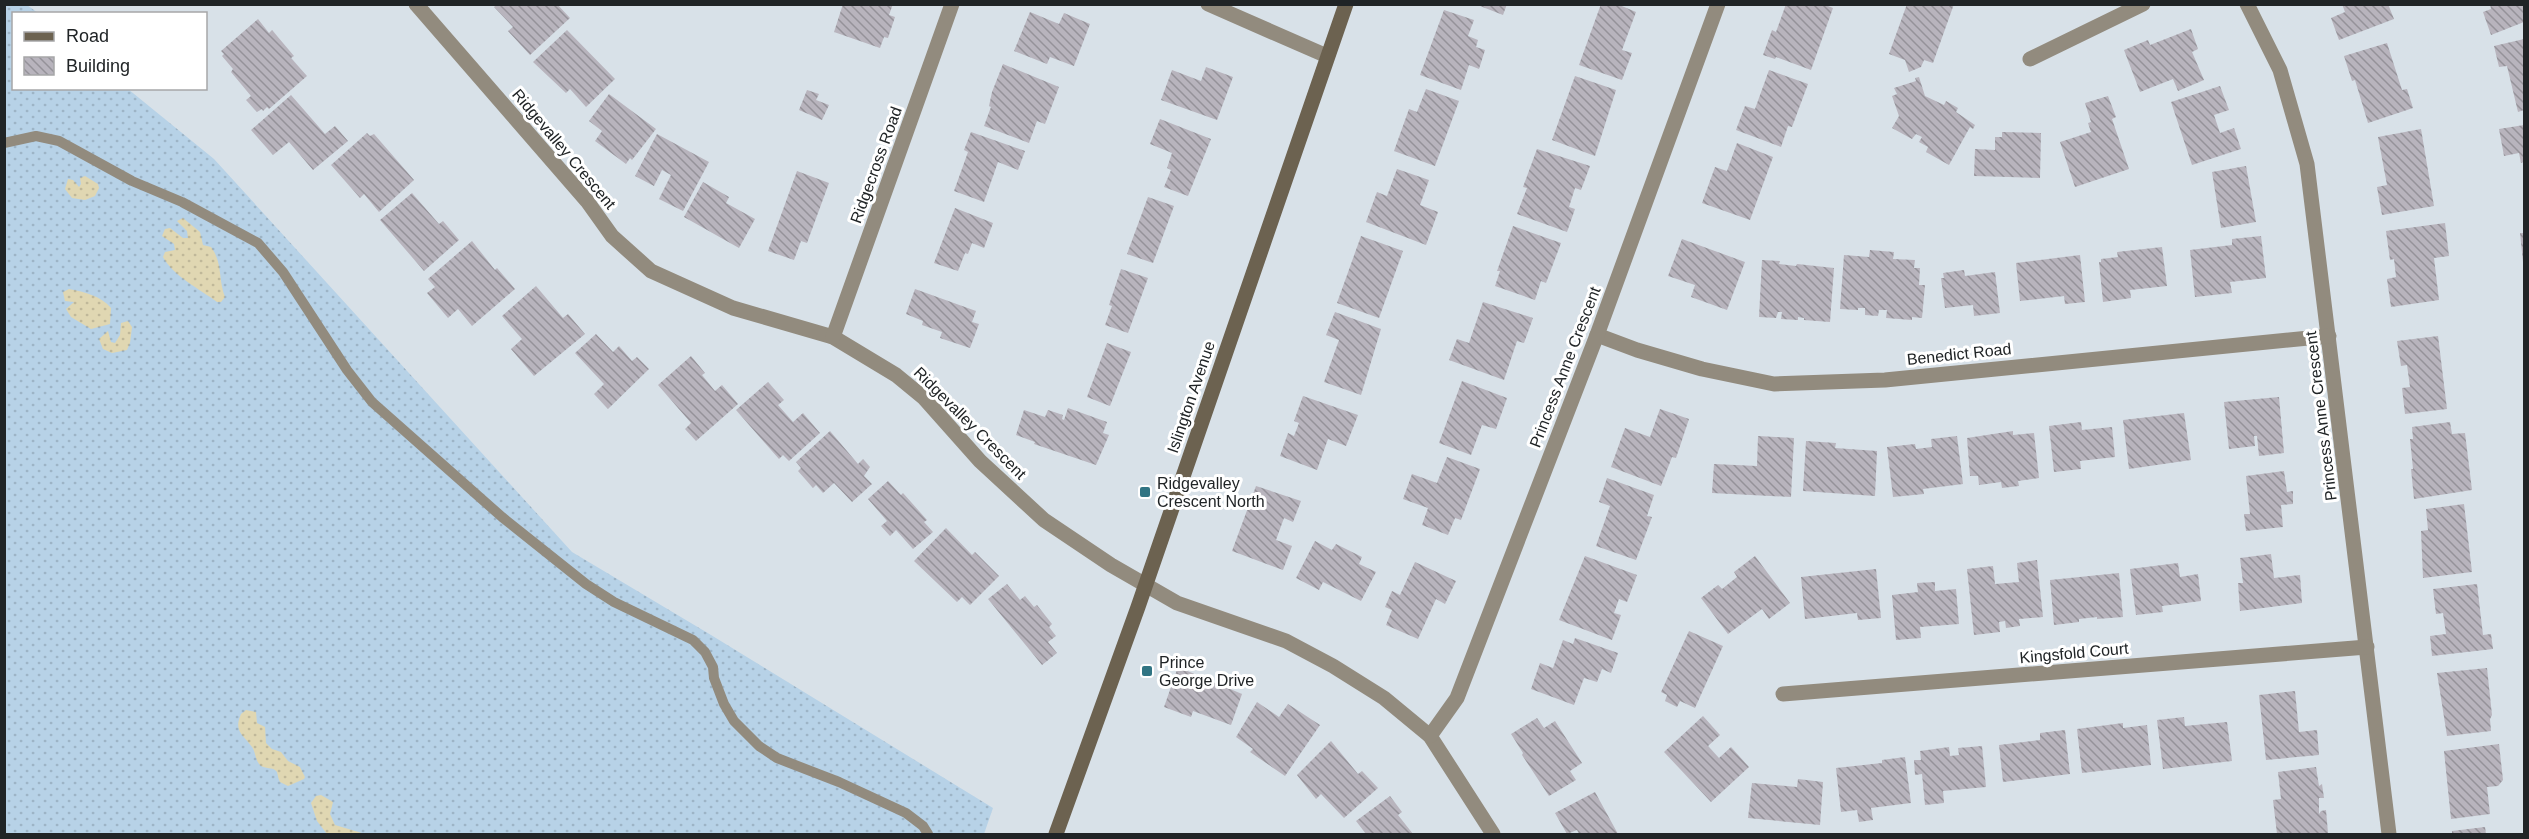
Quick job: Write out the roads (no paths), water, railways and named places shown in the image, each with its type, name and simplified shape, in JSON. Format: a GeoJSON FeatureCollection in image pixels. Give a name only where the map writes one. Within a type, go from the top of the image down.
{"type":"FeatureCollection","features":[{"type":"Feature","properties":{"kind":"main road","name":"Islington Avenue"},"geometry":{"type":"LineString","coordinates":[[1056,834],[1146,585],[1346,4]]}},
{"type":"Feature","properties":{"kind":"street","name":"Ridgevalley Crescent"},"geometry":{"type":"LineString","coordinates":[[416,4],[588,201],[612,236],[651,271],[733,308],[833,337],[896,375],[924,398],[980,461],[1044,519],[1146,585]]}},
{"type":"Feature","properties":{"kind":"street","name":"Ridgecross Road"},"geometry":{"type":"LineString","coordinates":[[833,337],[952,4]]}},
{"type":"Feature","properties":{"kind":"street"},"geometry":{"type":"LineString","coordinates":[[1208,4],[1327,56]]}},
{"type":"Feature","properties":{"kind":"street","name":"Princess Anne Crescent"},"geometry":{"type":"LineString","coordinates":[[1430,736],[1457,698],[1597,335],[1718,4]]}},
{"type":"Feature","properties":{"kind":"street"},"geometry":{"type":"LineString","coordinates":[[2030,59],[2143,4]]}},
{"type":"Feature","properties":{"kind":"street","name":"Princess Anne Crescent"},"geometry":{"type":"LineString","coordinates":[[2247,4],[2280,70],[2307,164],[2389,834]]}},
{"type":"Feature","properties":{"kind":"street","name":"Benedict Road"},"geometry":{"type":"LineString","coordinates":[[1597,335],[1637,350],[1702,369],[1774,384],[1884,380],[2329,336]]}},
{"type":"Feature","properties":{"kind":"street"},"geometry":{"type":"LineString","coordinates":[[1146,585],[1182,605],[1286,640],[1384,698],[1430,736],[1493,834]]}},
{"type":"Feature","properties":{"kind":"street","name":"Kingsfold Court"},"geometry":{"type":"LineString","coordinates":[[1783,694],[2367,647]]}},
{"type":"Feature","properties":{"kind":"lane"},"geometry":{"type":"LineString","coordinates":[[4,143],[36,136],[60,141],[132,181],[182,202],[258,243],[283,272],[347,370],[372,402],[502,517],[586,584],[614,602],[693,640],[705,652],[713,667],[714,678],[724,704],[734,721],[759,746],[777,758],[839,782],[906,813],[923,826],[928,834]]}},
{"type":"Feature","properties":{"kind":"place","name":"Ridgevalley Crescent North"},"geometry":{"type":"Point","coordinates":[1145,492]}},
{"type":"Feature","properties":{"kind":"place","name":"Prince George Drive"},"geometry":{"type":"Point","coordinates":[1147,671]}}]}
